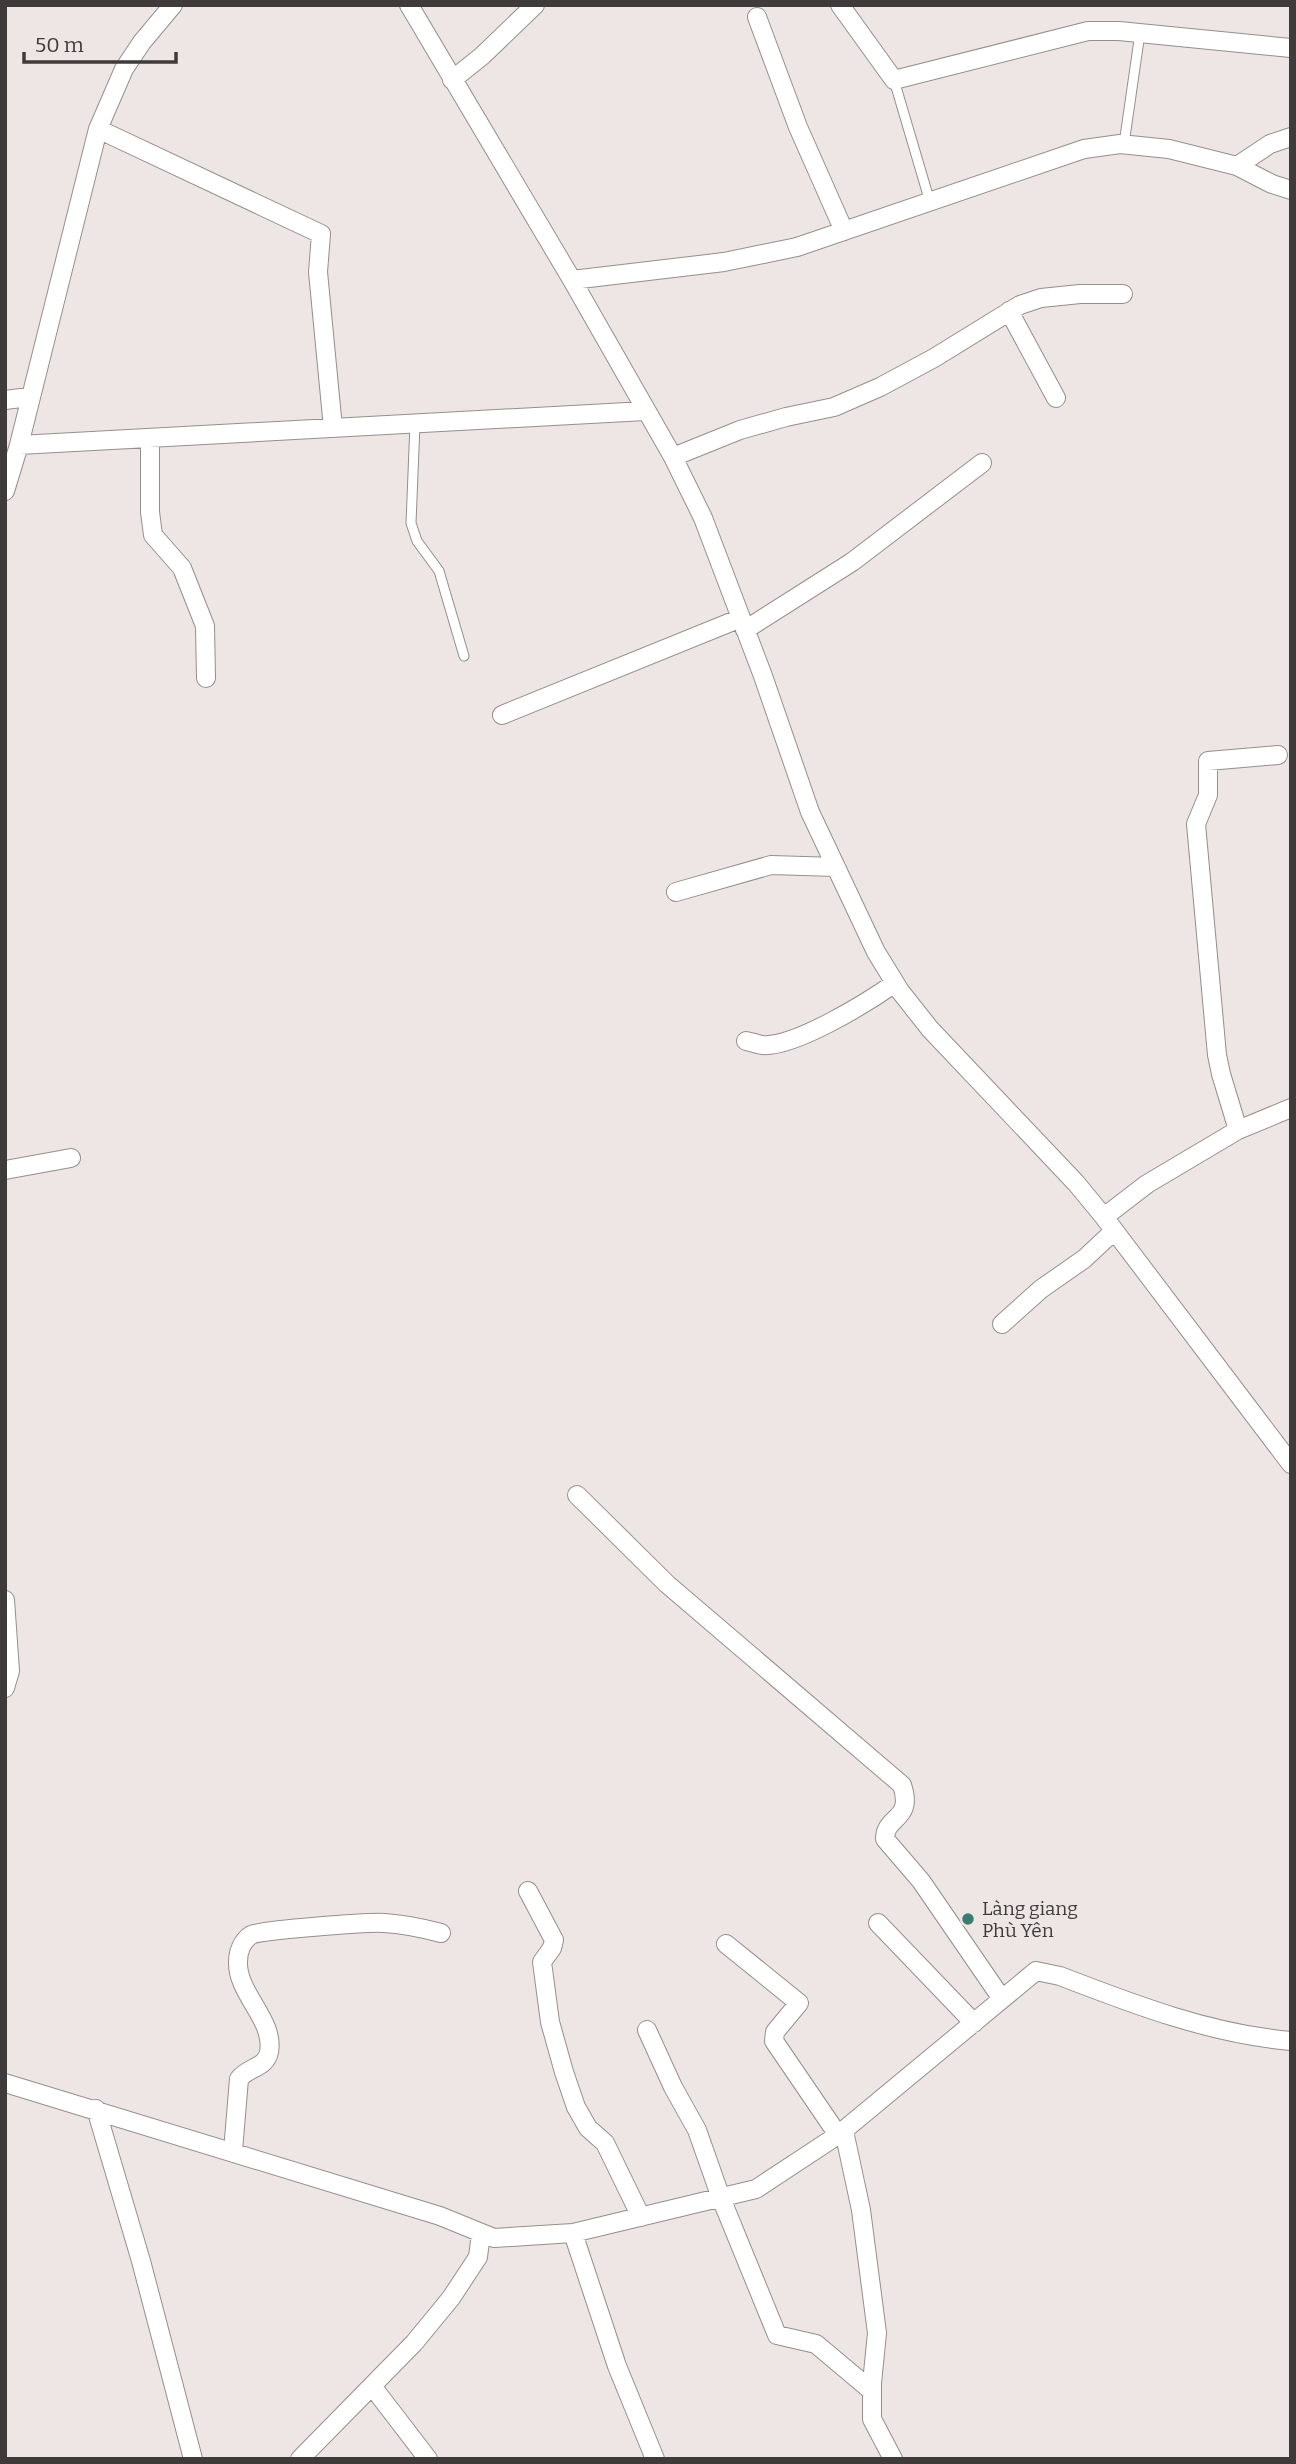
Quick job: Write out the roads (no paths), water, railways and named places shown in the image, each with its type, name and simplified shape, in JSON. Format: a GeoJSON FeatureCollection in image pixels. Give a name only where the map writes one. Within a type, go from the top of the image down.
{"type":"FeatureCollection","features":[{"type":"Feature","properties":{"kind":"street"},"geometry":{"type":"LineString","coordinates":[[5,491],[19,445],[98,129],[124,69],[173,5]]}},
{"type":"Feature","properties":{"kind":"street"},"geometry":{"type":"LineString","coordinates":[[409,5],[673,457],[703,518],[810,812],[876,952],[895,983],[930,1028],[1076,1183],[1291,1464]]}},
{"type":"Feature","properties":{"kind":"street"},"geometry":{"type":"LineString","coordinates":[[453,80],[482,57],[535,5]]}},
{"type":"Feature","properties":{"kind":"street"},"geometry":{"type":"LineString","coordinates":[[847,8],[894,80],[1088,31],[1140,33],[1291,48]]}},
{"type":"Feature","properties":{"kind":"street"},"geometry":{"type":"LineString","coordinates":[[757,17],[798,127],[844,231]]}},
{"type":"Feature","properties":{"kind":"street"},"geometry":{"type":"LineString","coordinates":[[98,129],[321,234],[318,272],[333,428]]}},
{"type":"Feature","properties":{"kind":"street"},"geometry":{"type":"LineString","coordinates":[[1237,166],[1270,145],[1291,137]]}},
{"type":"Feature","properties":{"kind":"street"},"geometry":{"type":"LineString","coordinates":[[572,280],[724,262],[797,247],[1084,149],[1124,144],[1169,149],[1237,166],[1272,184],[1291,190]]}},
{"type":"Feature","properties":{"kind":"street"},"geometry":{"type":"LineString","coordinates":[[673,457],[740,430],[834,407],[880,387],[934,358],[1009,311],[1041,298],[1123,294]]}},
{"type":"Feature","properties":{"kind":"street"},"geometry":{"type":"LineString","coordinates":[[1009,311],[1056,398]]}},
{"type":"Feature","properties":{"kind":"street"},"geometry":{"type":"LineString","coordinates":[[5,400],[29,397]]}},
{"type":"Feature","properties":{"kind":"street"},"geometry":{"type":"LineString","coordinates":[[19,445],[645,411]]}},
{"type":"Feature","properties":{"kind":"street"},"geometry":{"type":"LineString","coordinates":[[150,438],[150,512],[153,535],[182,568],[205,626],[206,678]]}},
{"type":"Feature","properties":{"kind":"street"},"geometry":{"type":"LineString","coordinates":[[502,715],[743,624],[852,562],[982,463]]}},
{"type":"Feature","properties":{"kind":"street"},"geometry":{"type":"LineString","coordinates":[[1238,1130],[1217,1055],[1196,824],[1208,794],[1208,761],[1278,755]]}},
{"type":"Feature","properties":{"kind":"street"},"geometry":{"type":"LineString","coordinates":[[676,892],[771,865],[836,867]]}},
{"type":"Feature","properties":{"kind":"street"},"geometry":{"type":"LineString","coordinates":[[746,1041],[763,1045],[782,1043],[820,1027],[895,983]]}},
{"type":"Feature","properties":{"kind":"street"},"geometry":{"type":"LineString","coordinates":[[1002,1324],[1041,1289],[1084,1259],[1109,1224],[1147,1184],[1238,1130],[1291,1108]]}},
{"type":"Feature","properties":{"kind":"street"},"geometry":{"type":"LineString","coordinates":[[5,1170],[71,1158]]}},
{"type":"Feature","properties":{"kind":"street"},"geometry":{"type":"LineString","coordinates":[[577,1495],[667,1584],[841,1730],[902,1785],[907,1800],[905,1807],[885,1831],[885,1839],[921,1881],[1002,1999]]}},
{"type":"Feature","properties":{"kind":"street"},"geometry":{"type":"LineString","coordinates":[[5,1600],[10,1671],[5,1688]]}},
{"type":"Feature","properties":{"kind":"street"},"geometry":{"type":"LineString","coordinates":[[528,1891],[554,1940],[542,1962],[550,2022],[564,2072],[582,2118],[588,2128],[605,2143],[641,2217]]}},
{"type":"Feature","properties":{"kind":"street"},"geometry":{"type":"LineString","coordinates":[[233,2151],[239,2079],[245,2071],[263,2063],[269,2054],[270,2041],[266,2029],[238,1965],[240,1948],[252,1934],[272,1929],[306,1929],[382,1922],[441,1933]]}},
{"type":"Feature","properties":{"kind":"street"},"geometry":{"type":"LineString","coordinates":[[878,1923],[974,2023]]}},
{"type":"Feature","properties":{"kind":"street"},"geometry":{"type":"LineString","coordinates":[[726,1944],[799,2003],[775,2032],[774,2041],[841,2133],[861,2210],[873,2295],[877,2333],[872,2419],[893,2459]]}},
{"type":"Feature","properties":{"kind":"street"},"geometry":{"type":"LineString","coordinates":[[5,2083],[440,2216],[494,2238],[573,2233],[756,2189],[841,2133],[1036,1971],[1060,1976],[1200,2025],[1252,2038],[1291,2041]]}},
{"type":"Feature","properties":{"kind":"street"},"geometry":{"type":"LineString","coordinates":[[647,2030],[673,2087],[697,2130],[721,2198],[777,2335],[816,2344],[872,2391]]}},
{"type":"Feature","properties":{"kind":"street"},"geometry":{"type":"LineString","coordinates":[[96,2109],[141,2260],[193,2459]]}},
{"type":"Feature","properties":{"kind":"street"},"geometry":{"type":"LineString","coordinates":[[300,2459],[414,2343],[452,2298],[478,2257],[481,2233]]}},
{"type":"Feature","properties":{"kind":"street"},"geometry":{"type":"LineString","coordinates":[[573,2233],[617,2366],[655,2459]]}},
{"type":"Feature","properties":{"kind":"street"},"geometry":{"type":"LineString","coordinates":[[372,2386],[428,2459]]}},
{"type":"Feature","properties":{"kind":"lane"},"geometry":{"type":"LineString","coordinates":[[1124,144],[1140,33]]}},
{"type":"Feature","properties":{"kind":"lane"},"geometry":{"type":"LineString","coordinates":[[894,80],[930,202]]}},
{"type":"Feature","properties":{"kind":"lane"},"geometry":{"type":"LineString","coordinates":[[415,424],[411,523],[418,541],[439,571],[464,656]]}},
{"type":"Feature","properties":{"kind":"place","name":"Làng giang Phù Yên"},"geometry":{"type":"Point","coordinates":[968,1919]}}]}
